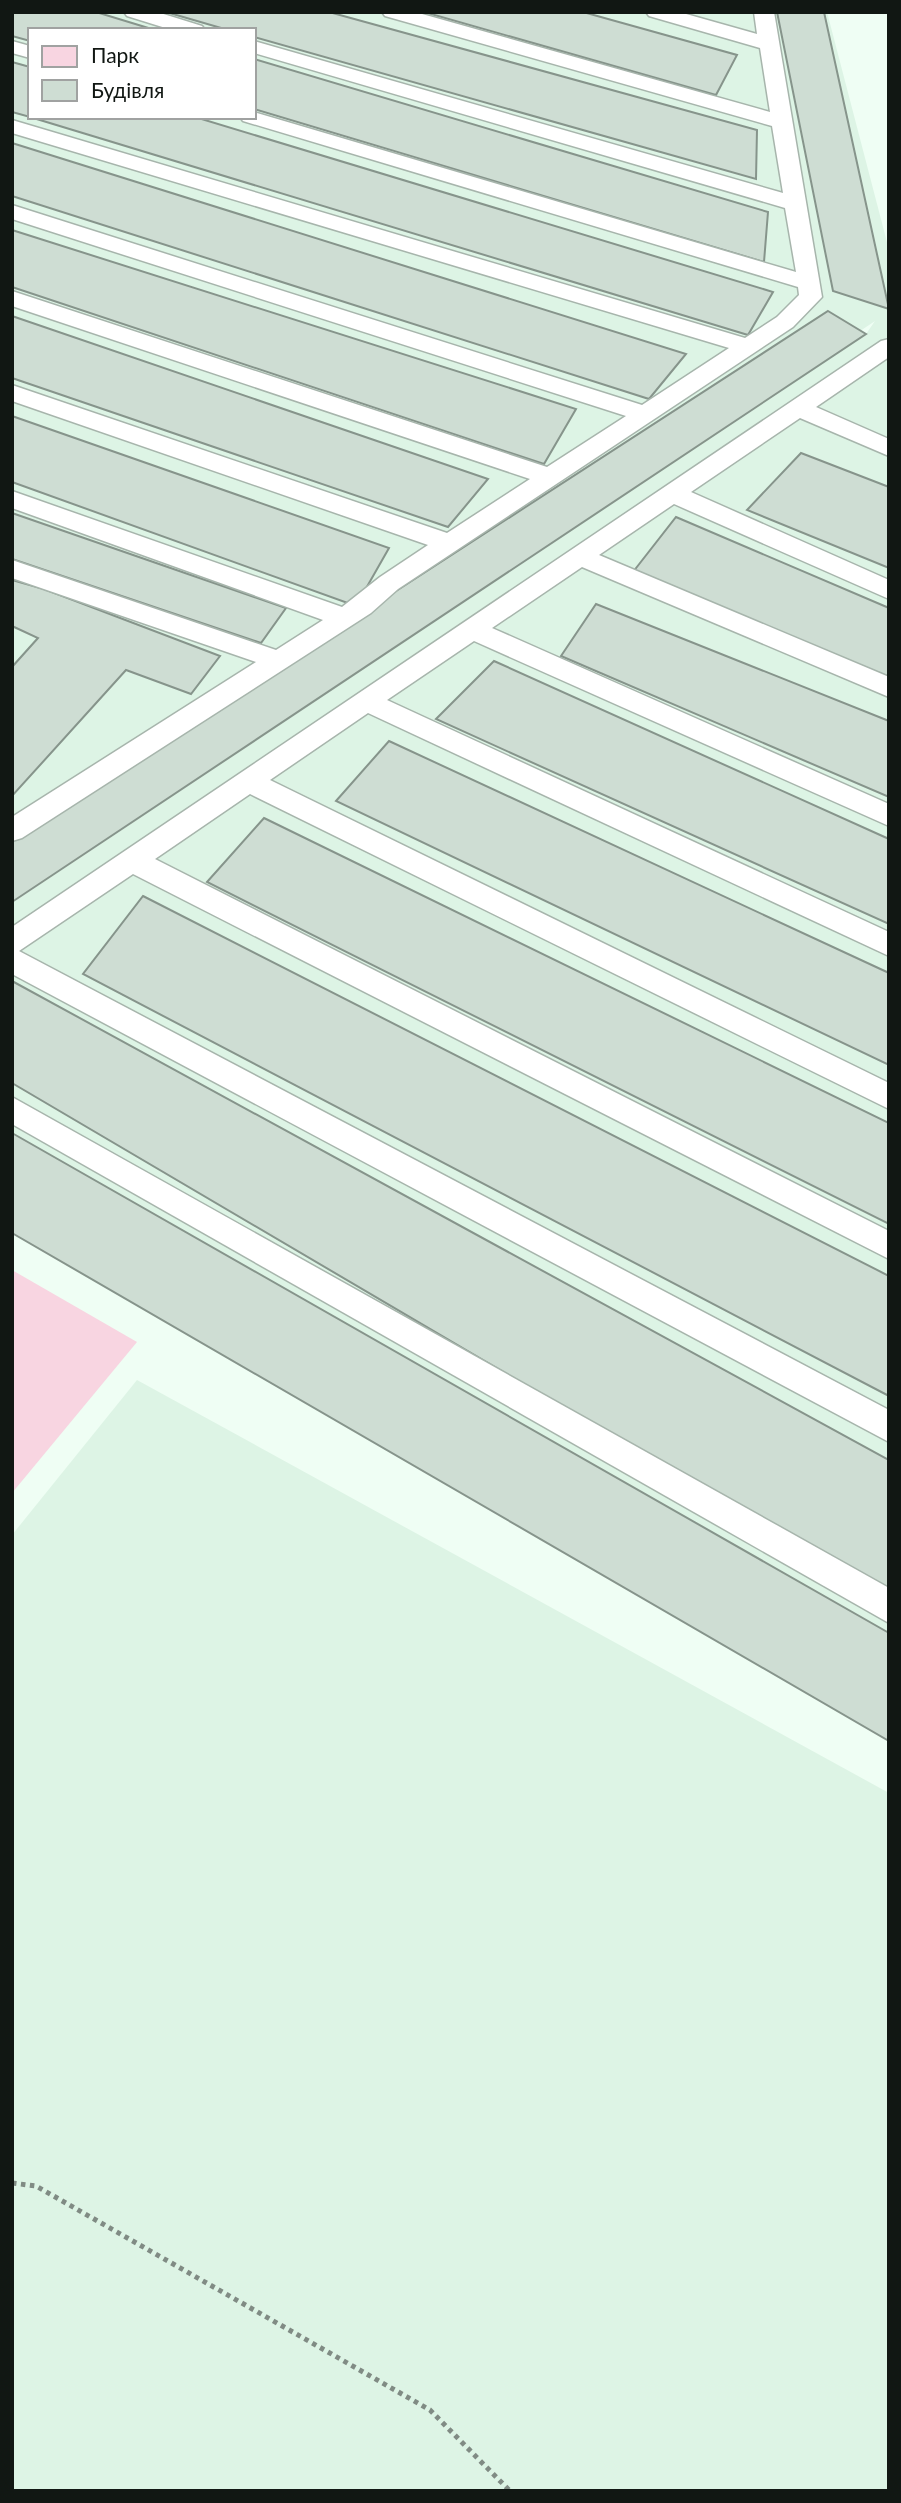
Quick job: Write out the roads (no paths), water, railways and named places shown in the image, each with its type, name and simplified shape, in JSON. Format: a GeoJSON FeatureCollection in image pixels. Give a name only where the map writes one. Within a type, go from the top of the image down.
{"type":"FeatureCollection","features":[{"type":"Feature","properties":{"kind":"lane"},"geometry":{"type":"LineString","coordinates":[[134,12],[188,28]]}},
{"type":"Feature","properties":{"kind":"lane"},"geometry":{"type":"LineString","coordinates":[[392,12],[782,122]]}},
{"type":"Feature","properties":{"kind":"lane"},"geometry":{"type":"LineString","coordinates":[[656,12],[769,44]]}},
{"type":"Feature","properties":{"kind":"lane"},"geometry":{"type":"LineString","coordinates":[[12,831],[345,618],[389,583],[785,322],[811,297],[764,12]]}},
{"type":"Feature","properties":{"kind":"lane"},"geometry":{"type":"LineString","coordinates":[[256,48],[796,204]]}},
{"type":"Feature","properties":{"kind":"lane"},"geometry":{"type":"LineString","coordinates":[[256,119],[808,283]]}},
{"type":"Feature","properties":{"kind":"lane"},"geometry":{"type":"LineString","coordinates":[[12,126],[747,346]]}},
{"type":"Feature","properties":{"kind":"lane"},"geometry":{"type":"LineString","coordinates":[[12,212],[645,414]]}},
{"type":"Feature","properties":{"kind":"lane"},"geometry":{"type":"LineString","coordinates":[[12,298],[550,477]]}},
{"type":"Feature","properties":{"kind":"lane"},"geometry":{"type":"LineString","coordinates":[[12,943],[889,346]]}},
{"type":"Feature","properties":{"kind":"lane"},"geometry":{"type":"LineString","coordinates":[[12,393],[449,543]]}},
{"type":"Feature","properties":{"kind":"lane"},"geometry":{"type":"LineString","coordinates":[[800,408],[889,448]]}},
{"type":"Feature","properties":{"kind":"lane"},"geometry":{"type":"LineString","coordinates":[[674,494],[889,590]]}},
{"type":"Feature","properties":{"kind":"lane"},"geometry":{"type":"LineString","coordinates":[[12,499],[345,618]]}},
{"type":"Feature","properties":{"kind":"lane"},"geometry":{"type":"LineString","coordinates":[[581,557],[889,688]]}},
{"type":"Feature","properties":{"kind":"lane"},"geometry":{"type":"LineString","coordinates":[[12,569],[277,660]]}},
{"type":"Feature","properties":{"kind":"lane"},"geometry":{"type":"LineString","coordinates":[[473,630],[889,816]]}},
{"type":"Feature","properties":{"kind":"lane"},"geometry":{"type":"LineString","coordinates":[[367,702],[889,945]]}},
{"type":"Feature","properties":{"kind":"lane"},"geometry":{"type":"LineString","coordinates":[[249,782],[889,1097]]}},
{"type":"Feature","properties":{"kind":"lane"},"geometry":{"type":"LineString","coordinates":[[133,861],[889,1246]]}},
{"type":"Feature","properties":{"kind":"lane"},"geometry":{"type":"LineString","coordinates":[[12,960],[889,1427]]}},
{"type":"Feature","properties":{"kind":"lane"},"geometry":{"type":"LineString","coordinates":[[12,1109],[889,1607]]}}]}
